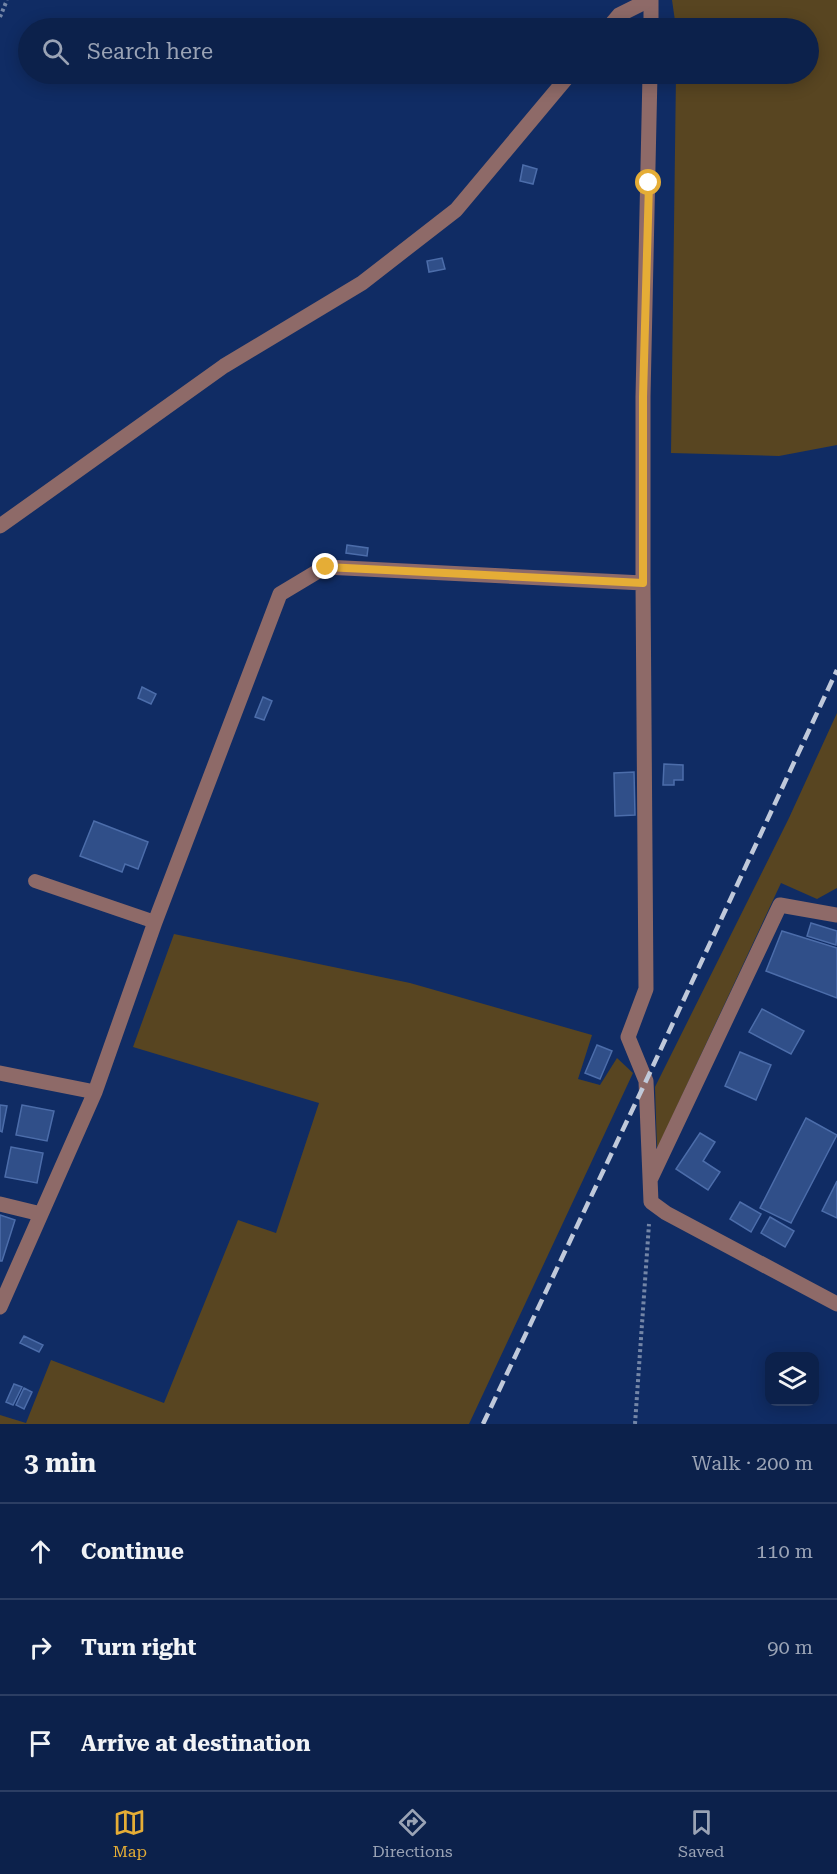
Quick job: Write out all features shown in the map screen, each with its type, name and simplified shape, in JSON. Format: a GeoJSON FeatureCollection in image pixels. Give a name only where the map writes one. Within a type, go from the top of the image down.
{"type":"FeatureCollection","features":[{"type":"Feature","properties":{"kind":"street"},"geometry":{"type":"LineString","coordinates":[[616,18],[650,0],[651,18]]}},
{"type":"Feature","properties":{"kind":"street"},"geometry":{"type":"LineString","coordinates":[[0,526],[224,366],[362,283],[456,210],[562,84]]}},
{"type":"Feature","properties":{"kind":"street"},"geometry":{"type":"LineString","coordinates":[[650,84],[643,397],[646,989],[628,1036],[646,1081],[651,1202],[666,1213],[837,1304]]}},
{"type":"Feature","properties":{"kind":"street"},"geometry":{"type":"LineString","coordinates":[[0,1307],[95,1092],[155,922],[280,594],[326,567],[643,583]]}},
{"type":"Feature","properties":{"kind":"street"},"geometry":{"type":"LineString","coordinates":[[650,1180],[780,905],[837,915]]}},
{"type":"Feature","properties":{"kind":"street"},"geometry":{"type":"LineString","coordinates":[[0,1073],[95,1092]]}},
{"type":"Feature","properties":{"kind":"street"},"geometry":{"type":"LineString","coordinates":[[0,1204],[41,1214]]}},
{"type":"Feature","properties":{"kind":"lane"},"geometry":{"type":"LineString","coordinates":[[35,881],[155,922]]}},
{"type":"Feature","properties":{"kind":"path"},"geometry":{"type":"LineString","coordinates":[[0,18],[8,0]]}},
{"type":"Feature","properties":{"kind":"path"},"geometry":{"type":"LineString","coordinates":[[635,1424],[651,1202]]}},
{"type":"Feature","properties":{"kind":"shaded area"},"geometry":{"type":"Polygon","coordinates":[[[672,0],[837,0],[837,445],[779,456],[671,453],[676,84],[819,84],[819,18],[675,18],[672,0]]]}},
{"type":"Feature","properties":{"kind":"shaded area"},"geometry":{"type":"Polygon","coordinates":[[[837,713],[837,888],[817,899],[781,883],[657,1149],[655,1087],[789,818],[837,713]]]}},
{"type":"Feature","properties":{"kind":"shaded area"},"geometry":{"type":"Polygon","coordinates":[[[174,934],[410,983],[592,1035],[578,1079],[600,1085],[617,1058],[633,1073],[469,1424],[0,1424],[0,1415],[26,1423],[51,1360],[164,1403],[238,1220],[276,1233],[319,1103],[133,1047],[174,934]]]}},
{"type":"Feature","properties":{"kind":"building"},"geometry":{"type":"Polygon","coordinates":[[[523,165],[537,169],[533,184],[520,181],[523,165]]]}},
{"type":"Feature","properties":{"kind":"building"},"geometry":{"type":"Polygon","coordinates":[[[442,258],[445,269],[429,272],[427,261],[442,258]]]}},
{"type":"Feature","properties":{"kind":"building"},"geometry":{"type":"Polygon","coordinates":[[[347,545],[368,548],[367,556],[346,553],[347,545]]]}},
{"type":"Feature","properties":{"kind":"building"},"geometry":{"type":"Polygon","coordinates":[[[142,687],[156,694],[151,704],[138,698],[142,687]]]}},
{"type":"Feature","properties":{"kind":"building"},"geometry":{"type":"Polygon","coordinates":[[[263,697],[272,701],[264,720],[255,717],[263,697]]]}},
{"type":"Feature","properties":{"kind":"building"},"geometry":{"type":"Polygon","coordinates":[[[664,764],[683,765],[683,780],[674,780],[674,785],[663,785],[664,764]]]}},
{"type":"Feature","properties":{"kind":"building"},"geometry":{"type":"Polygon","coordinates":[[[634,772],[635,815],[615,816],[614,773],[634,772]]]}},
{"type":"Feature","properties":{"kind":"building"},"geometry":{"type":"Polygon","coordinates":[[[94,821],[148,842],[138,869],[125,864],[122,872],[80,856],[94,821]]]}},
{"type":"Feature","properties":{"kind":"building"},"geometry":{"type":"Polygon","coordinates":[[[811,923],[837,931],[836,945],[807,936],[811,923]]]}},
{"type":"Feature","properties":{"kind":"building"},"geometry":{"type":"Polygon","coordinates":[[[782,931],[837,948],[837,998],[766,971],[782,931]]]}},
{"type":"Feature","properties":{"kind":"building"},"geometry":{"type":"Polygon","coordinates":[[[762,1009],[804,1031],[791,1054],[749,1032],[762,1009]]]}},
{"type":"Feature","properties":{"kind":"building"},"geometry":{"type":"Polygon","coordinates":[[[597,1045],[612,1051],[600,1079],[585,1073],[597,1045]]]}},
{"type":"Feature","properties":{"kind":"building"},"geometry":{"type":"Polygon","coordinates":[[[740,1052],[771,1065],[756,1100],[725,1086],[740,1052]]]}},
{"type":"Feature","properties":{"kind":"building"},"geometry":{"type":"Polygon","coordinates":[[[0,1105],[7,1106],[2,1132],[0,1131],[0,1105]]]}},
{"type":"Feature","properties":{"kind":"building"},"geometry":{"type":"Polygon","coordinates":[[[22,1105],[54,1111],[47,1141],[16,1135],[22,1105]]]}},
{"type":"Feature","properties":{"kind":"building"},"geometry":{"type":"Polygon","coordinates":[[[806,1118],[837,1135],[791,1223],[760,1208],[806,1118]]]}},
{"type":"Feature","properties":{"kind":"building"},"geometry":{"type":"Polygon","coordinates":[[[700,1133],[715,1142],[703,1161],[720,1172],[708,1190],[676,1169],[700,1133]]]}},
{"type":"Feature","properties":{"kind":"building"},"geometry":{"type":"Polygon","coordinates":[[[11,1147],[43,1153],[37,1183],[5,1177],[11,1147]]]}},
{"type":"Feature","properties":{"kind":"building"},"geometry":{"type":"Polygon","coordinates":[[[837,1181],[837,1218],[822,1211],[837,1181]]]}},
{"type":"Feature","properties":{"kind":"building"},"geometry":{"type":"Polygon","coordinates":[[[740,1202],[761,1214],[751,1232],[730,1219],[740,1202]]]}},
{"type":"Feature","properties":{"kind":"building"},"geometry":{"type":"Polygon","coordinates":[[[0,1215],[15,1220],[2,1261],[0,1261],[0,1215]]]}},
{"type":"Feature","properties":{"kind":"building"},"geometry":{"type":"Polygon","coordinates":[[[770,1217],[794,1231],[785,1247],[761,1233],[770,1217]]]}},
{"type":"Feature","properties":{"kind":"building"},"geometry":{"type":"Polygon","coordinates":[[[24,1336],[43,1345],[39,1352],[20,1343],[24,1336]]]}},
{"type":"Feature","properties":{"kind":"building"},"geometry":{"type":"Polygon","coordinates":[[[14,1384],[22,1387],[13,1405],[6,1402],[14,1384]]]}},
{"type":"Feature","properties":{"kind":"building"},"geometry":{"type":"Polygon","coordinates":[[[24,1388],[32,1392],[24,1409],[16,1405],[24,1388]]]}},
{"type":"Feature","properties":{"kind":"railway"},"geometry":{"type":"LineString","coordinates":[[483,1424],[837,670]]}},
{"type":"Feature","properties":{"kind":"route"},"geometry":{"type":"LineString","coordinates":[[326,567],[643,583],[643,397],[649,183]]}}]}
